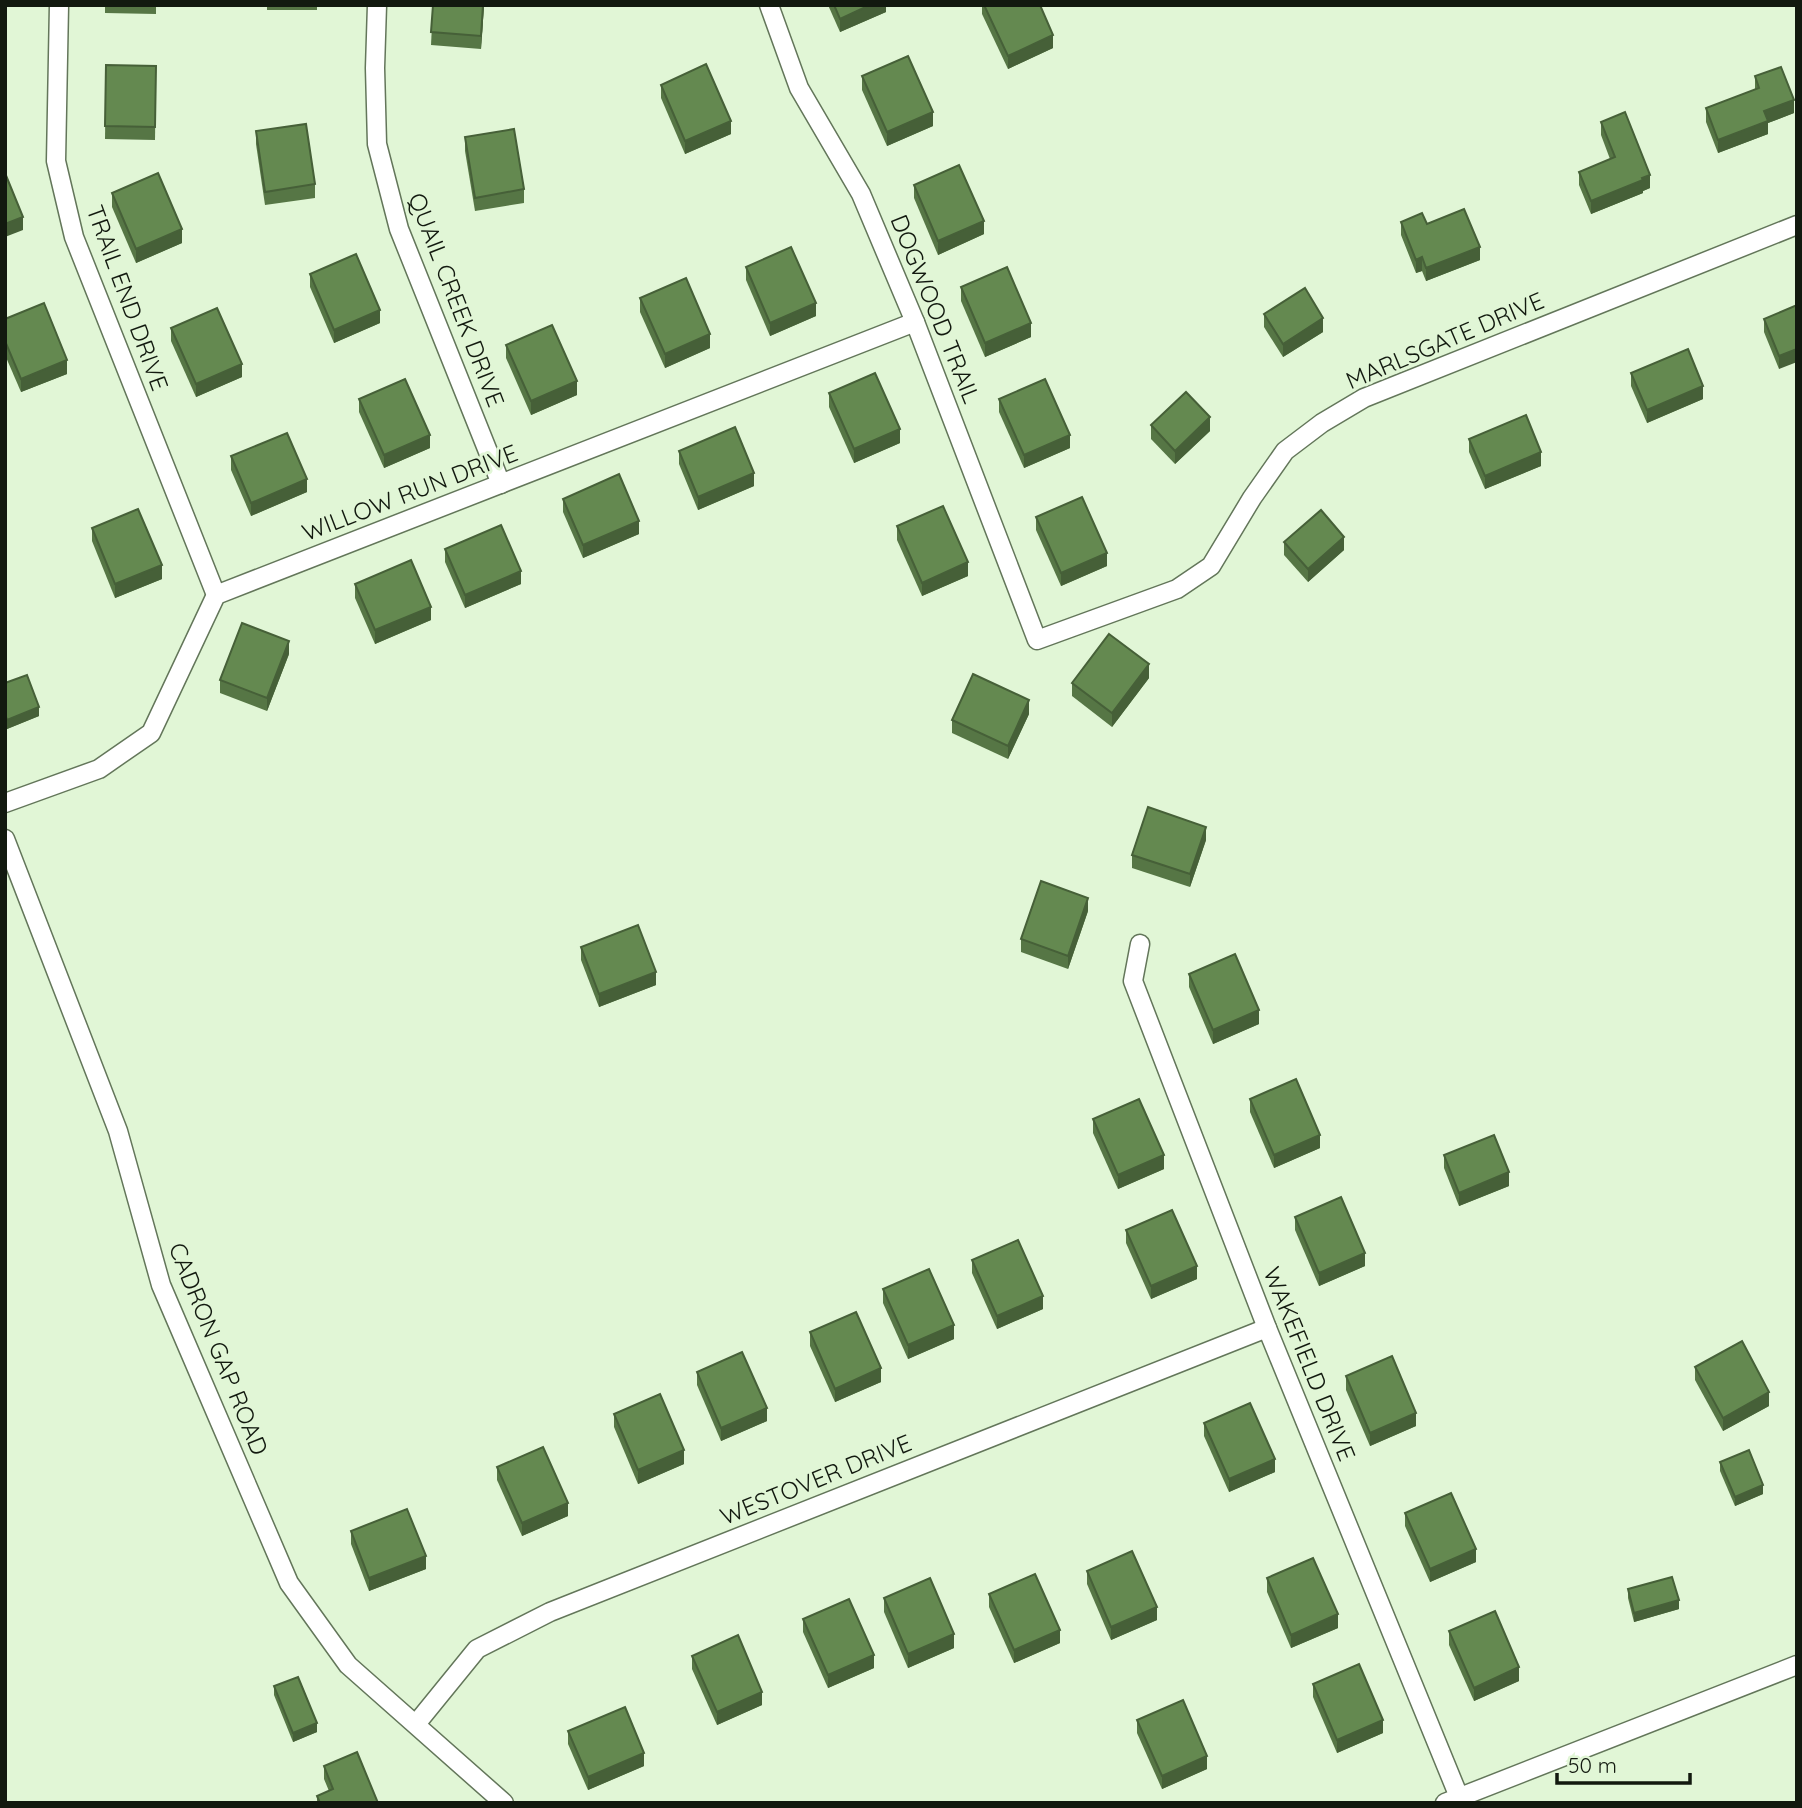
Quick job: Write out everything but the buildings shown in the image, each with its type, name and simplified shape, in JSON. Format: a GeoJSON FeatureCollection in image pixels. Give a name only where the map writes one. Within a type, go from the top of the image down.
{"type":"FeatureCollection","features":[{"type":"Feature","properties":{"kind":"street","name":"TRAIL END DRIVE"},"geometry":{"type":"LineString","coordinates":[[59,5],[55,161],[74,237],[216,595]]}},
{"type":"Feature","properties":{"kind":"street","name":"QUAIL CREEK DRIVE"},"geometry":{"type":"LineString","coordinates":[[377,5],[377,144],[392,205],[399,229],[501,484]]}},
{"type":"Feature","properties":{"kind":"street","name":"DOGWOOD TRAIL"},"geometry":{"type":"LineString","coordinates":[[769,5],[799,88],[861,194],[915,322],[1037,640]]}},
{"type":"Feature","properties":{"kind":"street","name":"MARLSGATE DRIVE"},"geometry":{"type":"LineString","coordinates":[[1037,640],[1177,589],[1211,566],[1252,498],[1285,451],[1322,423],[1364,398],[1797,225]]}},
{"type":"Feature","properties":{"kind":"street","name":"WILLOW RUN DRIVE"},"geometry":{"type":"LineString","coordinates":[[216,595],[915,322]]}},
{"type":"Feature","properties":{"kind":"street"},"geometry":{"type":"LineString","coordinates":[[5,803],[99,769],[151,733],[216,595]]}},
{"type":"Feature","properties":{"kind":"street","name":"CADRON GAP ROAD"},"geometry":{"type":"LineString","coordinates":[[5,839],[118,1131],[161,1285],[289,1583],[348,1665],[504,1803]]}},
{"type":"Feature","properties":{"kind":"street","name":"WAKEFIELD DRIVE"},"geometry":{"type":"LineString","coordinates":[[1140,944],[1133,981],[1452,1800]]}},
{"type":"Feature","properties":{"kind":"street","name":"WESTOVER DRIVE"},"geometry":{"type":"LineString","coordinates":[[416,1724],[477,1649],[550,1612],[1266,1328]]}},
{"type":"Feature","properties":{"kind":"street"},"geometry":{"type":"LineString","coordinates":[[1452,1800],[1797,1665]]}}]}
